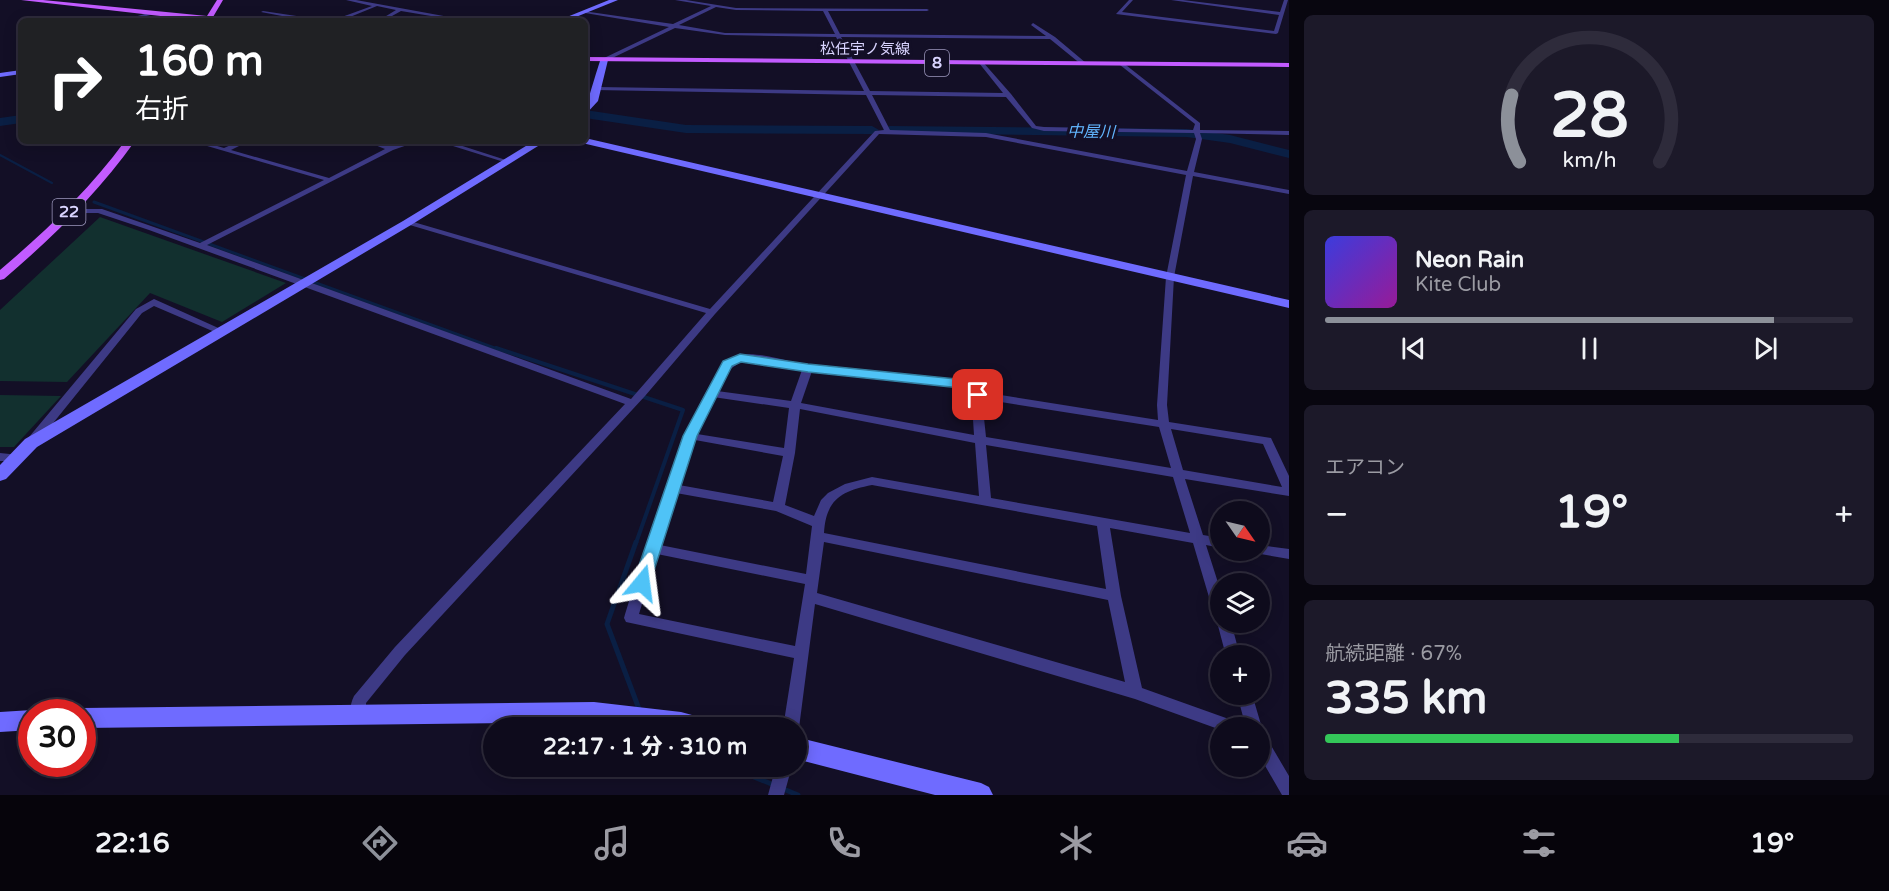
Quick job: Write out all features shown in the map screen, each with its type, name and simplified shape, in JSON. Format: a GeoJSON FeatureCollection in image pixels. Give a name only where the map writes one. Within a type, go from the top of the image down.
{"type":"FeatureCollection","features":[{"type":"Feature","properties":{"kind":"main road"},"geometry":{"type":"LineString","coordinates":[[24,0],[195,18]]}},
{"type":"Feature","properties":{"kind":"main road"},"geometry":{"type":"LineString","coordinates":[[204,18],[211,0]]}},
{"type":"Feature","properties":{"kind":"main road"},"geometry":{"type":"LineString","coordinates":[[205,18],[220,0]]}},
{"type":"Feature","properties":{"kind":"main road","name":"松任宇ノ気線"},"geometry":{"type":"LineString","coordinates":[[588,59],[1289,65]]}},
{"type":"Feature","properties":{"kind":"main road","name":"22"},"geometry":{"type":"LineString","coordinates":[[0,264],[73,197],[117,144]]}},
{"type":"Feature","properties":{"kind":"main road","name":"22"},"geometry":{"type":"LineString","coordinates":[[0,276],[70,211],[117,160],[128,144]]}},
{"type":"Feature","properties":{"kind":"street"},"geometry":{"type":"LineString","coordinates":[[348,0],[452,18]]}},
{"type":"Feature","properties":{"kind":"street"},"geometry":{"type":"LineString","coordinates":[[568,18],[615,0]]}},
{"type":"Feature","properties":{"kind":"street"},"geometry":{"type":"LineString","coordinates":[[677,0],[736,9],[927,10]]}},
{"type":"Feature","properties":{"kind":"street"},"geometry":{"type":"LineString","coordinates":[[1131,0],[1118,13],[1276,33],[1286,0]]}},
{"type":"Feature","properties":{"kind":"street"},"geometry":{"type":"LineString","coordinates":[[1173,0],[1283,14]]}},
{"type":"Feature","properties":{"kind":"street"},"geometry":{"type":"LineString","coordinates":[[343,18],[377,5]]}},
{"type":"Feature","properties":{"kind":"street"},"geometry":{"type":"LineString","coordinates":[[588,108],[594,101],[604,60],[716,6]]}},
{"type":"Feature","properties":{"kind":"street"},"geometry":{"type":"LineString","coordinates":[[385,18],[400,9]]}},
{"type":"Feature","properties":{"kind":"street"},"geometry":{"type":"LineString","coordinates":[[825,10],[888,132]]}},
{"type":"Feature","properties":{"kind":"street"},"geometry":{"type":"LineString","coordinates":[[263,12],[295,18]]}},
{"type":"Feature","properties":{"kind":"street"},"geometry":{"type":"LineString","coordinates":[[585,12],[725,34],[1053,38]]}},
{"type":"Feature","properties":{"kind":"street"},"geometry":{"type":"LineString","coordinates":[[133,18],[152,13]]}},
{"type":"Feature","properties":{"kind":"street"},"geometry":{"type":"LineString","coordinates":[[1033,24],[1084,64]]}},
{"type":"Feature","properties":{"kind":"street"},"geometry":{"type":"LineString","coordinates":[[982,63],[1034,127],[1197,133],[1289,133]]}},
{"type":"Feature","properties":{"kind":"street"},"geometry":{"type":"LineString","coordinates":[[1122,64],[1198,124],[1199,139],[1190,173],[1170,277],[1162,405],[1164,424],[1210,576]]}},
{"type":"Feature","properties":{"kind":"street"},"geometry":{"type":"LineString","coordinates":[[0,75],[18,72]]}},
{"type":"Feature","properties":{"kind":"street"},"geometry":{"type":"LineString","coordinates":[[597,89],[1010,95]]}},
{"type":"Feature","properties":{"kind":"street"},"geometry":{"type":"LineString","coordinates":[[358,715],[359,701],[400,651],[637,398],[712,312],[877,132],[986,135],[1289,192]]}},
{"type":"Feature","properties":{"kind":"street"},"geometry":{"type":"LineString","coordinates":[[588,142],[1289,304]]}},
{"type":"Feature","properties":{"kind":"street"},"geometry":{"type":"LineString","coordinates":[[204,144],[330,180]]}},
{"type":"Feature","properties":{"kind":"street"},"geometry":{"type":"LineString","coordinates":[[225,150],[239,144]]}},
{"type":"Feature","properties":{"kind":"street"},"geometry":{"type":"LineString","coordinates":[[377,144],[391,149]]}},
{"type":"Feature","properties":{"kind":"street"},"geometry":{"type":"LineString","coordinates":[[204,243],[391,149],[407,144]]}},
{"type":"Feature","properties":{"kind":"street"},"geometry":{"type":"LineString","coordinates":[[450,144],[506,161]]}},
{"type":"Feature","properties":{"kind":"street"},"geometry":{"type":"LineString","coordinates":[[31,443],[407,223],[536,144]]}},
{"type":"Feature","properties":{"kind":"street"},"geometry":{"type":"LineString","coordinates":[[70,211],[99,211],[204,243],[307,280],[377,312],[528,364],[637,398]]}},
{"type":"Feature","properties":{"kind":"street"},"geometry":{"type":"LineString","coordinates":[[407,223],[712,312]]}},
{"type":"Feature","properties":{"kind":"street"},"geometry":{"type":"LineString","coordinates":[[0,475],[31,443],[139,311],[154,302],[220,331]]}},
{"type":"Feature","properties":{"kind":"street"},"geometry":{"type":"LineString","coordinates":[[801,653],[632,618],[651,548],[690,436],[727,363],[740,358],[808,368],[976,385],[985,500]]}},
{"type":"Feature","properties":{"kind":"street"},"geometry":{"type":"LineString","coordinates":[[778,507],[789,453],[795,405],[808,368]]}},
{"type":"Feature","properties":{"kind":"street"},"geometry":{"type":"LineString","coordinates":[[710,393],[795,405],[980,440],[1289,491]]}},
{"type":"Feature","properties":{"kind":"street"},"geometry":{"type":"LineString","coordinates":[[978,395],[1267,441],[1289,491]]}},
{"type":"Feature","properties":{"kind":"street"},"geometry":{"type":"LineString","coordinates":[[690,436],[789,453]]}},
{"type":"Feature","properties":{"kind":"street"},"geometry":{"type":"LineString","coordinates":[[0,457],[15,458]]}},
{"type":"Feature","properties":{"kind":"street"},"geometry":{"type":"LineString","coordinates":[[792,717],[818,529],[828,498],[848,486],[872,481],[1210,541]]}},
{"type":"Feature","properties":{"kind":"street"},"geometry":{"type":"LineString","coordinates":[[672,488],[778,507],[818,529],[1114,596]]}},
{"type":"Feature","properties":{"kind":"street"},"geometry":{"type":"LineString","coordinates":[[1103,522],[1114,596],[1135,692]]}},
{"type":"Feature","properties":{"kind":"street"},"geometry":{"type":"LineString","coordinates":[[651,548],[810,580]]}},
{"type":"Feature","properties":{"kind":"street"},"geometry":{"type":"LineString","coordinates":[[1270,551],[1289,554]]}},
{"type":"Feature","properties":{"kind":"street"},"geometry":{"type":"LineString","coordinates":[[810,597],[1135,692],[1210,719]]}},
{"type":"Feature","properties":{"kind":"street"},"geometry":{"type":"LineString","coordinates":[[96,718],[594,712],[638,717]]}},
{"type":"Feature","properties":{"kind":"street"},"geometry":{"type":"LineString","coordinates":[[0,722],[18,721]]}},
{"type":"Feature","properties":{"kind":"street"},"geometry":{"type":"LineString","coordinates":[[807,751],[981,795]]}},
{"type":"Feature","properties":{"kind":"street"},"geometry":{"type":"LineString","coordinates":[[1270,759],[1289,791]]}},
{"type":"Feature","properties":{"kind":"green space"},"geometry":{"type":"Polygon","coordinates":[[[100,217],[286,283],[222,322],[150,293],[67,382],[0,381],[0,310],[100,217]]]}},
{"type":"Feature","properties":{"kind":"green space"},"geometry":{"type":"Polygon","coordinates":[[[0,395],[61,396],[14,447],[0,447],[0,395]]]}},
{"type":"Feature","properties":{"kind":"waterway","name":"中屋川"},"geometry":{"type":"LineString","coordinates":[[588,114],[686,129],[872,130]]}},
{"type":"Feature","properties":{"kind":"waterway","name":"中屋川"},"geometry":{"type":"LineString","coordinates":[[0,122],[18,119]]}},
{"type":"Feature","properties":{"kind":"waterway","name":"中屋川"},"geometry":{"type":"LineString","coordinates":[[890,130],[1187,133],[1230,139],[1289,154]]}},
{"type":"Feature","properties":{"kind":"waterway"},"geometry":{"type":"LineString","coordinates":[[0,155],[52,183]]}},
{"type":"Feature","properties":{"kind":"waterway"},"geometry":{"type":"LineString","coordinates":[[94,202],[500,350]]}},
{"type":"Feature","properties":{"kind":"waterway"},"geometry":{"type":"LineString","coordinates":[[496,348],[683,410],[636,543]]}},
{"type":"Feature","properties":{"kind":"waterway"},"geometry":{"type":"LineString","coordinates":[[636,542],[607,624],[639,709]]}},
{"type":"Feature","properties":{"kind":"waterway"},"geometry":{"type":"LineString","coordinates":[[754,777],[774,785]]}},
{"type":"Feature","properties":{"kind":"waterway"},"geometry":{"type":"LineString","coordinates":[[781,788],[798,795]]}},
{"type":"Feature","properties":{"kind":"route"},"geometry":{"type":"LineString","coordinates":[[642,583],[651,548],[690,436],[727,363],[740,358],[808,368],[976,385],[978,395]]}}]}
